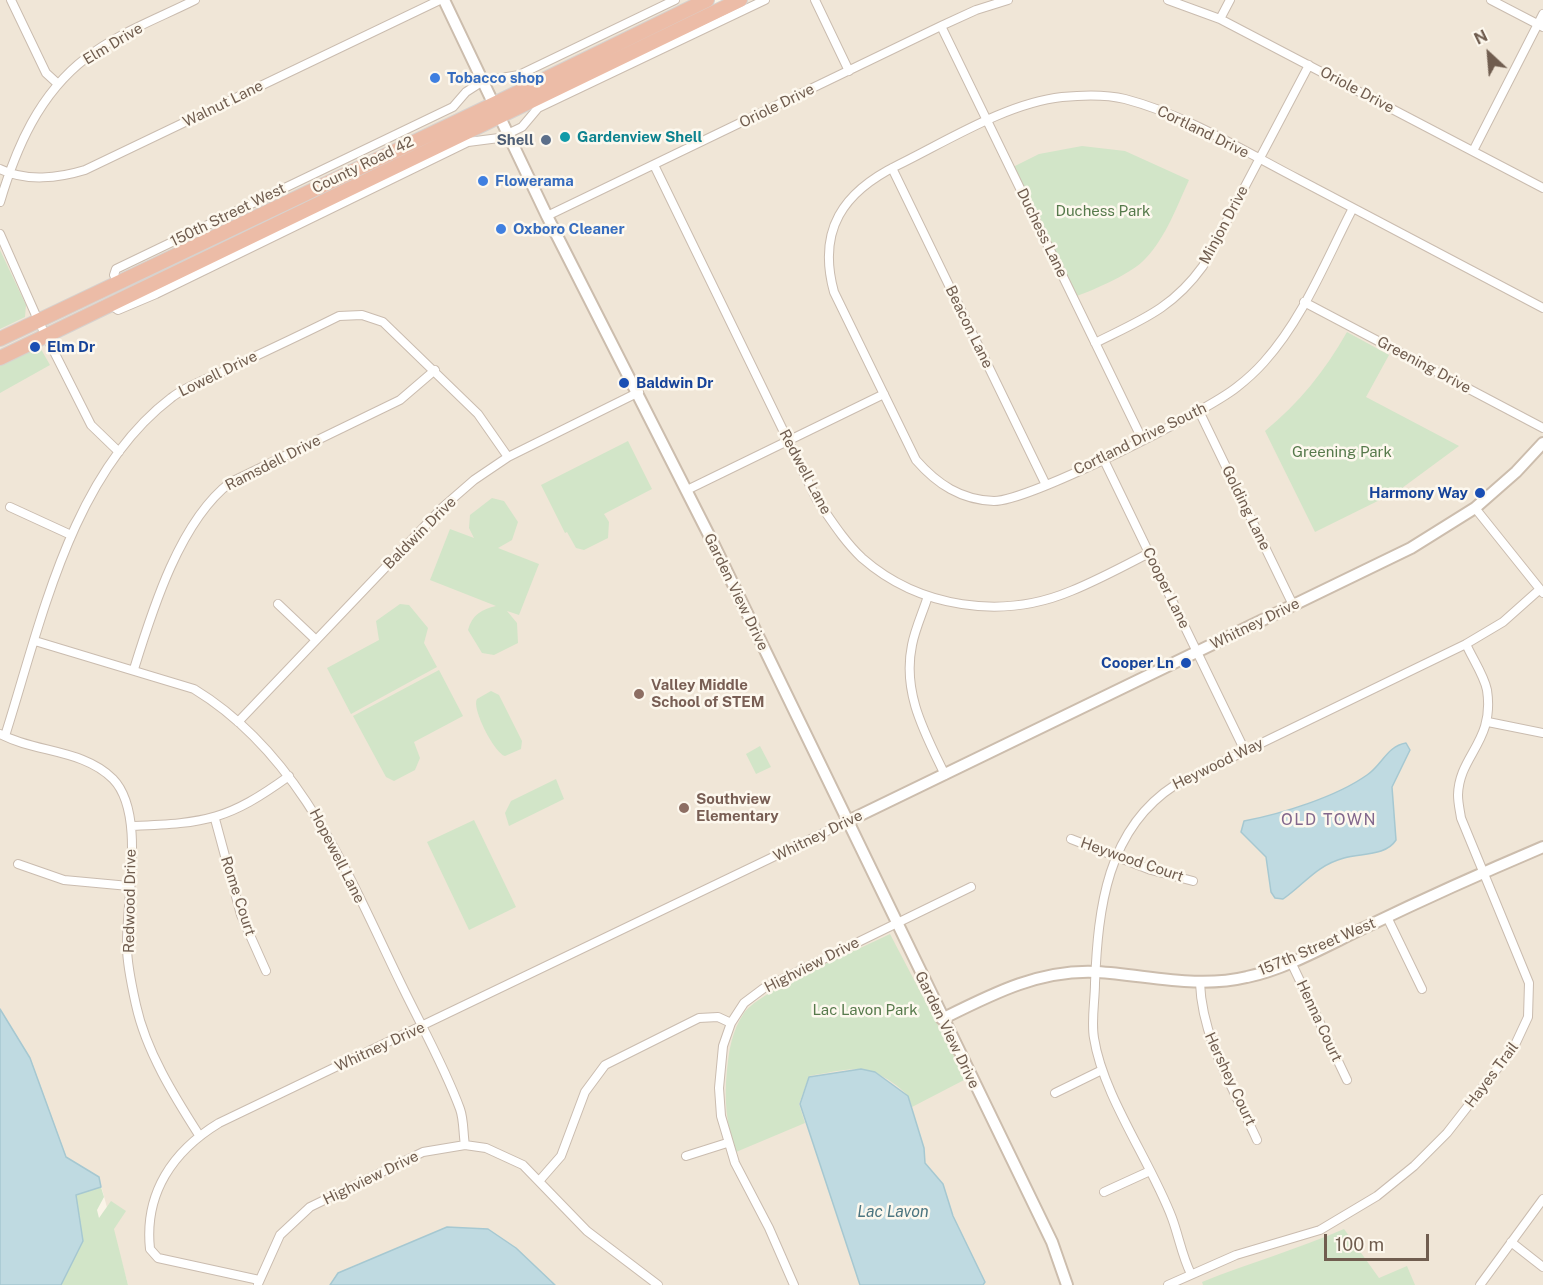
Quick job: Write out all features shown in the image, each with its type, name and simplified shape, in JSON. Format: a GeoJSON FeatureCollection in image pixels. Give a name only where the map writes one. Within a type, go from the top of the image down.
{"type":"FeatureCollection","features":[{"type":"Feature","properties":{"kind":"highway","name":"County Road 42"},"geometry":{"type":"LineString","coordinates":[[0,358],[111,305],[498,111],[707,0]]}},
{"type":"Feature","properties":{"kind":"highway","name":"County Road 42"},"geometry":{"type":"LineString","coordinates":[[0,339],[118,282],[740,0]]}},
{"type":"Feature","properties":{"kind":"street"},"geometry":{"type":"LineString","coordinates":[[11,0],[46,73],[58,84]]}},
{"type":"Feature","properties":{"kind":"street","name":"Elm Drive"},"geometry":{"type":"LineString","coordinates":[[0,202],[9,173],[31,122],[58,84],[85,58],[115,39],[195,0]]}},
{"type":"Feature","properties":{"kind":"street","name":"Garden View Drive"},"geometry":{"type":"LineString","coordinates":[[442,0],[687,490],[846,822],[1052,1242],[1066,1285]]}},
{"type":"Feature","properties":{"kind":"street","name":"Walnut Lane"},"geometry":{"type":"LineString","coordinates":[[0,169],[9,173],[47,178],[85,170],[442,0]]}},
{"type":"Feature","properties":{"kind":"street","name":"150th Street West"},"geometry":{"type":"LineString","coordinates":[[118,282],[114,275],[116,269],[453,107],[466,92],[483,81],[519,75],[675,0]]}},
{"type":"Feature","properties":{"kind":"street"},"geometry":{"type":"LineString","coordinates":[[111,305],[118,310],[468,142],[499,138],[522,127],[538,108],[765,0]]}},
{"type":"Feature","properties":{"kind":"street"},"geometry":{"type":"LineString","coordinates":[[815,0],[849,71]]}},
{"type":"Feature","properties":{"kind":"street","name":"Oriole Drive"},"geometry":{"type":"LineString","coordinates":[[548,216],[941,26],[976,10],[1008,0]]}},
{"type":"Feature","properties":{"kind":"street","name":"Oriole Drive"},"geometry":{"type":"LineString","coordinates":[[1168,0],[1220,19],[1543,188]]}},
{"type":"Feature","properties":{"kind":"street"},"geometry":{"type":"LineString","coordinates":[[1220,19],[1230,0]]}},
{"type":"Feature","properties":{"kind":"street"},"geometry":{"type":"LineString","coordinates":[[1491,0],[1540,26]]}},
{"type":"Feature","properties":{"kind":"street"},"geometry":{"type":"LineString","coordinates":[[1473,151],[1540,26],[1543,14]]}},
{"type":"Feature","properties":{"kind":"street","name":"Duchess Lane"},"geometry":{"type":"LineString","coordinates":[[941,26],[1142,439]]}},
{"type":"Feature","properties":{"kind":"street","name":"Minjon Drive"},"geometry":{"type":"LineString","coordinates":[[1095,343],[1158,312],[1187,289],[1203,266],[1309,65]]}},
{"type":"Feature","properties":{"kind":"street","name":"Cortland Drive"},"geometry":{"type":"LineString","coordinates":[[884,394],[834,292],[828,254],[833,225],[846,201],[860,188],[892,168],[988,121],[1028,104],[1059,98],[1091,96],[1122,98],[1169,112],[1543,308]]}},
{"type":"Feature","properties":{"kind":"street","name":"Redwell Lane"},"geometry":{"type":"LineString","coordinates":[[654,165],[817,500],[845,541],[885,575],[928,596],[979,607],[1031,603],[1070,592],[1149,554]]}},
{"type":"Feature","properties":{"kind":"street","name":"Beacon Lane"},"geometry":{"type":"LineString","coordinates":[[892,168],[1046,485]]}},
{"type":"Feature","properties":{"kind":"street","name":"Cortland Drive South"},"geometry":{"type":"LineString","coordinates":[[884,394],[916,460],[931,477],[948,489],[972,498],[996,501],[1020,497],[1199,411],[1237,387],[1263,362],[1286,334],[1353,208]]}},
{"type":"Feature","properties":{"kind":"street"},"geometry":{"type":"LineString","coordinates":[[0,234],[38,320],[91,425],[119,452]]}},
{"type":"Feature","properties":{"kind":"street","name":"Greening Drive"},"geometry":{"type":"LineString","coordinates":[[1304,302],[1543,428]]}},
{"type":"Feature","properties":{"kind":"street","name":"Lowell Drive"},"geometry":{"type":"LineString","coordinates":[[2,735],[71,535],[95,489],[119,452],[143,420],[173,396],[339,316],[362,315],[383,322],[435,370],[478,414],[508,457]]}},
{"type":"Feature","properties":{"kind":"street","name":"Ramsdell Drive"},"geometry":{"type":"LineString","coordinates":[[134,669],[168,572],[191,530],[219,490],[231,482],[400,400],[435,370]]}},
{"type":"Feature","properties":{"kind":"street","name":"Baldwin Drive"},"geometry":{"type":"LineString","coordinates":[[238,722],[443,507],[474,480],[508,457],[639,392]]}},
{"type":"Feature","properties":{"kind":"street"},"geometry":{"type":"LineString","coordinates":[[687,490],[884,394]]}},
{"type":"Feature","properties":{"kind":"street","name":"Golding Lane"},"geometry":{"type":"LineString","coordinates":[[1199,411],[1293,605]]}},
{"type":"Feature","properties":{"kind":"street","name":"Whitney Drive"},"geometry":{"type":"LineString","coordinates":[[258,1283],[158,1258],[150,1249],[152,1203],[160,1181],[176,1158],[199,1135],[219,1123],[422,1028],[1412,548],[1475,508],[1516,472],[1543,443]]}},
{"type":"Feature","properties":{"kind":"street","name":"Cooper Lane"},"geometry":{"type":"LineString","coordinates":[[1103,458],[1245,751]]}},
{"type":"Feature","properties":{"kind":"street"},"geometry":{"type":"LineString","coordinates":[[10,507],[71,535]]}},
{"type":"Feature","properties":{"kind":"street"},"geometry":{"type":"LineString","coordinates":[[1475,508],[1541,592]]}},
{"type":"Feature","properties":{"kind":"street","name":"Heywood Way"},"geometry":{"type":"LineString","coordinates":[[1191,1274],[1172,1218],[1102,1070],[1094,1037],[1100,914],[1116,856],[1135,820],[1158,796],[1175,785],[1466,644],[1503,622],[1541,592]]}},
{"type":"Feature","properties":{"kind":"street"},"geometry":{"type":"LineString","coordinates":[[928,596],[912,646],[910,685],[918,718],[945,775]]}},
{"type":"Feature","properties":{"kind":"street"},"geometry":{"type":"LineString","coordinates":[[278,604],[316,640]]}},
{"type":"Feature","properties":{"kind":"street","name":"Hopewell Lane"},"geometry":{"type":"LineString","coordinates":[[35,641],[134,669],[194,689],[217,703],[238,722],[289,776],[331,838],[422,1028],[461,1111],[465,1145]]}},
{"type":"Feature","properties":{"kind":"street","name":"Hayes Trail"},"geometry":{"type":"LineString","coordinates":[[1168,1285],[1236,1255],[1320,1230],[1377,1196],[1414,1166],[1448,1133],[1514,1047],[1528,1017],[1529,983],[1461,818],[1458,795],[1462,773],[1482,739],[1488,722],[1487,689],[1466,644]]}},
{"type":"Feature","properties":{"kind":"street"},"geometry":{"type":"LineString","coordinates":[[1488,722],[1543,733]]}},
{"type":"Feature","properties":{"kind":"street","name":"Redwood Drive"},"geometry":{"type":"LineString","coordinates":[[2,735],[84,760],[102,770],[124,794],[133,826],[127,949],[137,1007],[175,1097],[199,1135]]}},
{"type":"Feature","properties":{"kind":"street"},"geometry":{"type":"LineString","coordinates":[[133,826],[187,824],[215,819],[253,803],[289,776]]}},
{"type":"Feature","properties":{"kind":"street","name":"Rome Court"},"geometry":{"type":"LineString","coordinates":[[215,819],[241,915],[266,971]]}},
{"type":"Feature","properties":{"kind":"street","name":"Heywood Court"},"geometry":{"type":"LineString","coordinates":[[1071,839],[1193,881]]}},
{"type":"Feature","properties":{"kind":"street","name":"157th Street West"},"geometry":{"type":"LineString","coordinates":[[942,1019],[1024,981],[1061,974],[1096,972],[1200,983],[1247,977],[1291,962],[1543,847]]}},
{"type":"Feature","properties":{"kind":"street"},"geometry":{"type":"LineString","coordinates":[[18,864],[63,880],[129,886]]}},
{"type":"Feature","properties":{"kind":"street","name":"Highview Drive"},"geometry":{"type":"LineString","coordinates":[[794,1285],[727,1143],[721,1116],[720,1088],[723,1046],[731,1023],[744,1003],[764,988],[971,887]]}},
{"type":"Feature","properties":{"kind":"street"},"geometry":{"type":"LineString","coordinates":[[1388,917],[1422,989]]}},
{"type":"Feature","properties":{"kind":"street","name":"Henna Court"},"geometry":{"type":"LineString","coordinates":[[1291,962],[1347,1080]]}},
{"type":"Feature","properties":{"kind":"street","name":"Hershey Court"},"geometry":{"type":"LineString","coordinates":[[1200,983],[1201,1008],[1206,1031],[1257,1140]]}},
{"type":"Feature","properties":{"kind":"street"},"geometry":{"type":"LineString","coordinates":[[540,1180],[561,1156],[585,1092],[605,1065],[699,1018],[718,1017],[731,1023]]}},
{"type":"Feature","properties":{"kind":"street"},"geometry":{"type":"LineString","coordinates":[[1055,1093],[1102,1070]]}},
{"type":"Feature","properties":{"kind":"street"},"geometry":{"type":"LineString","coordinates":[[686,1156],[727,1143]]}},
{"type":"Feature","properties":{"kind":"street","name":"Highview Drive"},"geometry":{"type":"LineString","coordinates":[[258,1283],[280,1234],[310,1207],[423,1152],[465,1145],[486,1148],[524,1165],[587,1231],[658,1285]]}},
{"type":"Feature","properties":{"kind":"street"},"geometry":{"type":"LineString","coordinates":[[1104,1192],[1150,1171]]}},
{"type":"Feature","properties":{"kind":"street"},"geometry":{"type":"LineString","coordinates":[[1479,1285],[1543,1199]]}},
{"type":"Feature","properties":{"kind":"street"},"geometry":{"type":"LineString","coordinates":[[1511,1242],[1543,1267]]}},
{"type":"Feature","properties":{"kind":"shaded area"},"geometry":{"type":"Polygon","coordinates":[[[0,0],[708,0],[495,104],[501,117],[740,0],[1543,0],[1543,1285],[983,1285],[985,1282],[953,1216],[943,1184],[925,1163],[908,1096],[861,1069],[849,1071],[800,1104],[860,1285],[555,1285],[516,1248],[360,1263],[338,1273],[330,1285],[128,1285],[99,1178],[66,1157],[30,1058],[0,1009],[0,0]]]}},
{"type":"Feature","properties":{"kind":"green space","name":"Duchess Park"},"geometry":{"type":"Polygon","coordinates":[[[1082,146],[1125,151],[1189,180],[1165,231],[1146,258],[1123,275],[1077,296],[1013,167],[1039,154],[1082,146]]]}},
{"type":"Feature","properties":{"kind":"green space"},"geometry":{"type":"Polygon","coordinates":[[[0,250],[26,305],[25,317],[0,329],[0,250]]]}},
{"type":"Feature","properties":{"kind":"green space","name":"Greening Park"},"geometry":{"type":"Polygon","coordinates":[[[1347,332],[1389,355],[1366,397],[1459,446],[1398,491],[1315,532],[1265,431],[1310,386],[1330,360],[1347,332]]]}},
{"type":"Feature","properties":{"kind":"green space"},"geometry":{"type":"Polygon","coordinates":[[[38,344],[50,365],[0,393],[0,363],[38,344]]]}},
{"type":"Feature","properties":{"kind":"green space"},"geometry":{"type":"Polygon","coordinates":[[[628,441],[652,489],[604,514],[609,522],[608,538],[584,550],[576,548],[567,532],[565,533],[541,485],[628,441]]]}},
{"type":"Feature","properties":{"kind":"green space"},"geometry":{"type":"Polygon","coordinates":[[[492,498],[504,501],[518,522],[512,540],[498,548],[539,564],[519,615],[507,611],[517,623],[518,643],[494,655],[482,653],[468,630],[472,620],[478,614],[496,606],[430,580],[450,529],[474,538],[469,528],[470,515],[492,498]]]}},
{"type":"Feature","properties":{"kind":"green space"},"geometry":{"type":"Polygon","coordinates":[[[400,604],[409,605],[428,628],[424,643],[437,667],[351,714],[327,668],[379,640],[376,621],[400,604]]]}},
{"type":"Feature","properties":{"kind":"green space"},"geometry":{"type":"Polygon","coordinates":[[[439,670],[463,716],[414,742],[420,758],[415,770],[394,781],[386,777],[353,716],[439,670]]]}},
{"type":"Feature","properties":{"kind":"green space"},"geometry":{"type":"Polygon","coordinates":[[[491,691],[499,695],[522,741],[521,749],[505,756],[490,739],[477,711],[477,699],[491,691]]]}},
{"type":"Feature","properties":{"kind":"green space"},"geometry":{"type":"Polygon","coordinates":[[[760,746],[771,767],[756,774],[746,754],[760,746]]]}},
{"type":"Feature","properties":{"kind":"green space"},"geometry":{"type":"Polygon","coordinates":[[[556,779],[564,799],[509,826],[505,813],[511,801],[556,779]]]}},
{"type":"Feature","properties":{"kind":"green space"},"geometry":{"type":"Polygon","coordinates":[[[474,820],[516,907],[469,930],[427,842],[474,820]]]}},
{"type":"Feature","properties":{"kind":"green space","name":"Lac Lavon Park"},"geometry":{"type":"Polygon","coordinates":[[[890,934],[966,1079],[912,1107],[908,1096],[900,1088],[872,1072],[852,1069],[809,1076],[799,1104],[805,1123],[736,1152],[728,1122],[726,1080],[732,1040],[744,1013],[754,1003],[790,982],[890,934]]]}},
{"type":"Feature","properties":{"kind":"green space"},"geometry":{"type":"Polygon","coordinates":[[[101,1187],[104,1197],[97,1210],[99,1218],[111,1201],[126,1211],[114,1229],[128,1285],[61,1285],[83,1241],[76,1195],[101,1187]]]}},
{"type":"Feature","properties":{"kind":"green space"},"geometry":{"type":"Polygon","coordinates":[[[1344,1229],[1379,1278],[1407,1266],[1415,1285],[1203,1285],[1202,1282],[1344,1229]]]}},
{"type":"Feature","properties":{"kind":"water"},"geometry":{"type":"Polygon","coordinates":[[[1406,743],[1410,750],[1392,787],[1396,840],[1392,845],[1373,853],[1334,861],[1283,899],[1275,898],[1271,892],[1266,857],[1241,832],[1244,821],[1291,809],[1340,790],[1367,775],[1389,752],[1406,743]]]}},
{"type":"Feature","properties":{"kind":"water"},"geometry":{"type":"Polygon","coordinates":[[[0,1009],[30,1058],[66,1157],[99,1177],[101,1187],[76,1195],[83,1241],[61,1285],[0,1285],[0,1009]]]}},
{"type":"Feature","properties":{"kind":"water","name":"Lac Lavon"},"geometry":{"type":"Polygon","coordinates":[[[861,1069],[875,1072],[908,1096],[924,1148],[925,1163],[943,1184],[953,1216],[985,1282],[983,1285],[860,1285],[800,1104],[809,1077],[861,1069]]]}},
{"type":"Feature","properties":{"kind":"water"},"geometry":{"type":"Polygon","coordinates":[[[447,1227],[488,1229],[516,1248],[555,1285],[330,1285],[338,1273],[447,1227]]]}},
{"type":"Feature","properties":{"kind":"place","name":"Tobacco shop"},"geometry":{"type":"Point","coordinates":[435,78]}},
{"type":"Feature","properties":{"kind":"place","name":"Gardenview Shell"},"geometry":{"type":"Point","coordinates":[565,137]}},
{"type":"Feature","properties":{"kind":"place","name":"Shell"},"geometry":{"type":"Point","coordinates":[546,140]}},
{"type":"Feature","properties":{"kind":"place","name":"Flowerama"},"geometry":{"type":"Point","coordinates":[483,181]}},
{"type":"Feature","properties":{"kind":"place","name":"Oxboro Cleaner"},"geometry":{"type":"Point","coordinates":[501,229]}},
{"type":"Feature","properties":{"kind":"place","name":"Elm Dr"},"geometry":{"type":"Point","coordinates":[35,347]}},
{"type":"Feature","properties":{"kind":"place","name":"Baldwin Dr"},"geometry":{"type":"Point","coordinates":[624,383]}},
{"type":"Feature","properties":{"kind":"place","name":"Harmony Way"},"geometry":{"type":"Point","coordinates":[1480,493]}},
{"type":"Feature","properties":{"kind":"place","name":"Cooper Ln"},"geometry":{"type":"Point","coordinates":[1186,663]}},
{"type":"Feature","properties":{"kind":"place","name":"Valley Middle School of STEM"},"geometry":{"type":"Point","coordinates":[639,694]}},
{"type":"Feature","properties":{"kind":"place","name":"Southview Elementary"},"geometry":{"type":"Point","coordinates":[684,808]}},
{"type":"Feature","properties":{"kind":"district","name":"OLD TOWN"},"geometry":{"type":"Point","coordinates":[1329,820]}}]}
